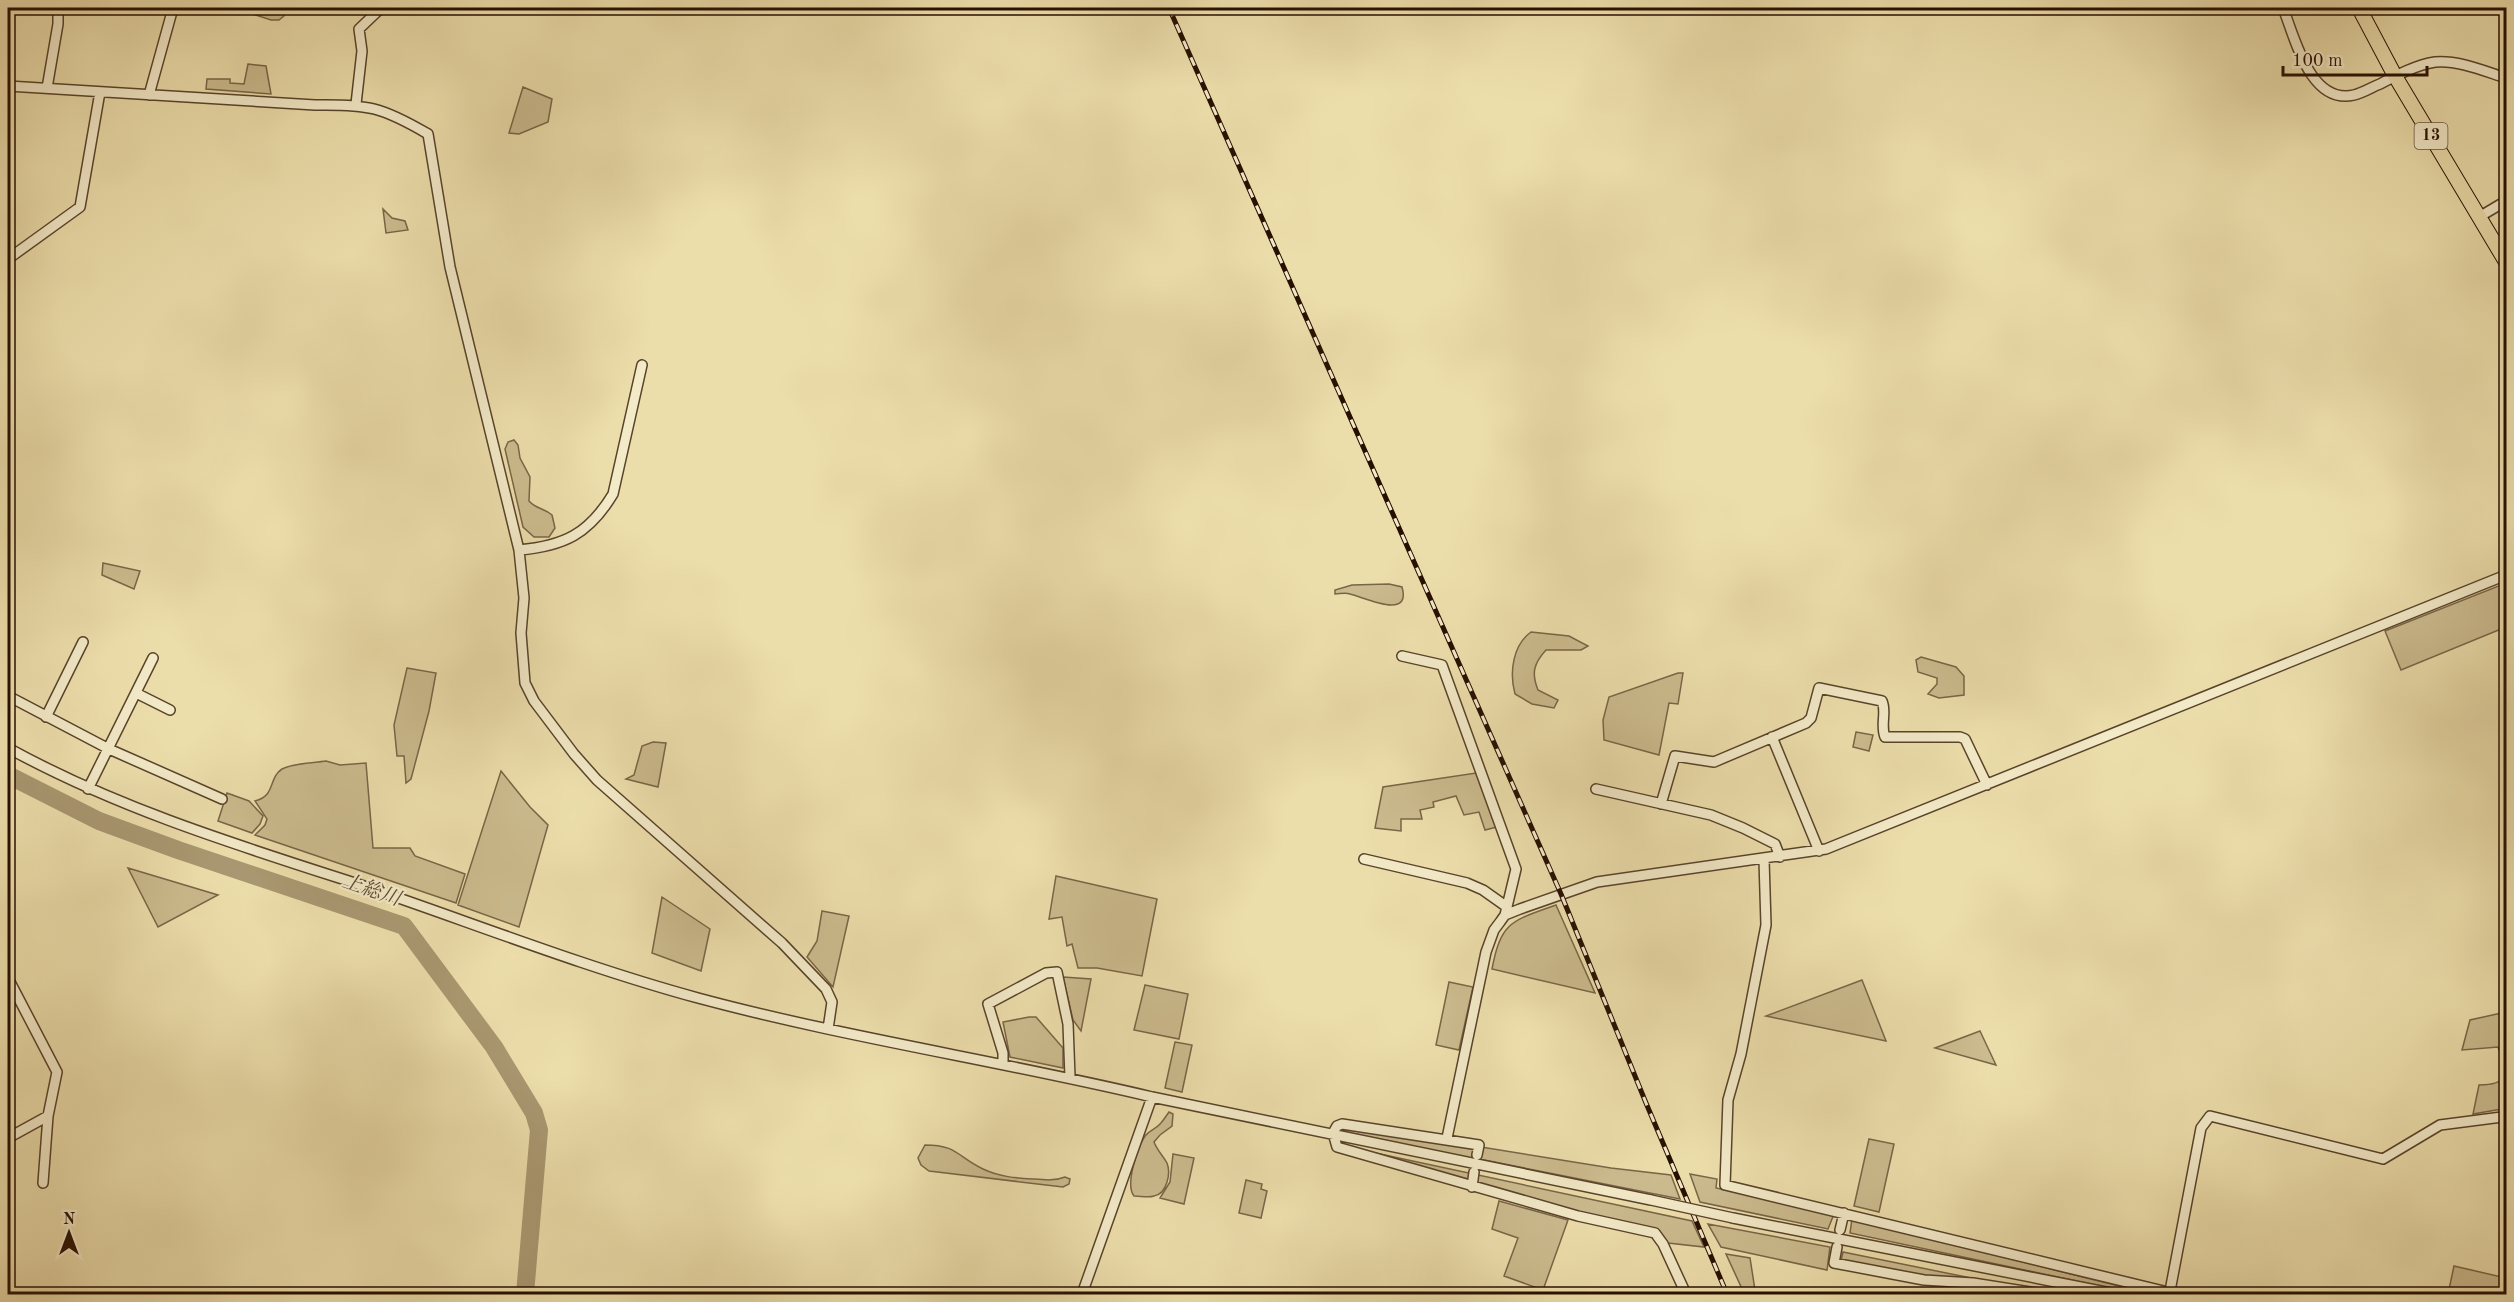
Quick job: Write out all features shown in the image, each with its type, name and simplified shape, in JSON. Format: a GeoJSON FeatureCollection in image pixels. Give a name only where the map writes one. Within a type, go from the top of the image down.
{"type":"FeatureCollection","features":[{"type":"Feature","properties":{"kind":"highway","name":"13"},"geometry":{"type":"LineString","coordinates":[[2359,8],[2395,76],[2506,262]]}},
{"type":"Feature","properties":{"kind":"street"},"geometry":{"type":"LineString","coordinates":[[47,88],[58,24],[58,8]]}},
{"type":"Feature","properties":{"kind":"street"},"geometry":{"type":"LineString","coordinates":[[149,95],[173,8]]}},
{"type":"Feature","properties":{"kind":"street"},"geometry":{"type":"LineString","coordinates":[[356,104],[362,51],[359,29],[381,8]]}},
{"type":"Feature","properties":{"kind":"street"},"geometry":{"type":"LineString","coordinates":[[2283,8],[2308,71],[2325,89],[2347,96],[2356,95],[2424,64],[2437,62],[2455,63],[2506,78]]}},
{"type":"Feature","properties":{"kind":"street"},"geometry":{"type":"LineString","coordinates":[[8,86],[315,105],[356,104],[376,108],[428,134],[450,267],[519,550],[524,598],[521,657],[525,683],[534,701],[597,780],[782,943],[826,989],[832,1002],[828,1029]]}},
{"type":"Feature","properties":{"kind":"street"},"geometry":{"type":"LineString","coordinates":[[8,259],[80,207],[100,92]]}},
{"type":"Feature","properties":{"kind":"street"},"geometry":{"type":"LineString","coordinates":[[2479,217],[2506,201]]}},
{"type":"Feature","properties":{"kind":"street"},"geometry":{"type":"LineString","coordinates":[[519,550],[560,544],[580,533],[603,511],[613,494],[642,365]]}},
{"type":"Feature","properties":{"kind":"street"},"geometry":{"type":"LineString","coordinates":[[1506,911],[1597,882],[1819,851],[2506,575]]}},
{"type":"Feature","properties":{"kind":"street"},"geometry":{"type":"LineString","coordinates":[[46,717],[83,642]]}},
{"type":"Feature","properties":{"kind":"street"},"geometry":{"type":"LineString","coordinates":[[1402,656],[1442,665],[1516,869],[1506,911],[1494,930],[1486,952],[1447,1138]]}},
{"type":"Feature","properties":{"kind":"street"},"geometry":{"type":"LineString","coordinates":[[88,789],[153,658]]}},
{"type":"Feature","properties":{"kind":"street"},"geometry":{"type":"LineString","coordinates":[[1661,804],[1675,756],[1714,762],[1806,723],[1811,718],[1819,688],[1882,701],[1885,737],[1960,737],[1965,739],[1987,785]]}},
{"type":"Feature","properties":{"kind":"street"},"geometry":{"type":"LineString","coordinates":[[136,693],[170,710]]}},
{"type":"Feature","properties":{"kind":"street"},"geometry":{"type":"LineString","coordinates":[[8,696],[109,749],[222,799]]}},
{"type":"Feature","properties":{"kind":"street"},"geometry":{"type":"LineString","coordinates":[[1772,737],[1819,851]]}},
{"type":"Feature","properties":{"kind":"street"},"geometry":{"type":"LineString","coordinates":[[8,748],[88,789],[191,829],[655,986],[741,1009],[1733,1218],[2116,1294]]}},
{"type":"Feature","properties":{"kind":"street"},"geometry":{"type":"LineString","coordinates":[[1596,789],[1711,815],[1775,844],[1780,857]]}},
{"type":"Feature","properties":{"kind":"street"},"geometry":{"type":"LineString","coordinates":[[1364,859],[1467,883],[1483,890],[1506,911]]}},
{"type":"Feature","properties":{"kind":"street"},"geometry":{"type":"LineString","coordinates":[[1764,860],[1766,925],[1741,1054],[1728,1100],[1725,1185],[2173,1293],[2201,1128],[2210,1116],[2383,1159],[2440,1125],[2502,1117],[2506,1114]]}},
{"type":"Feature","properties":{"kind":"street"},"geometry":{"type":"LineString","coordinates":[[1003,1064],[1003,1053],[988,1004],[1046,973],[1056,972],[1068,1024],[1070,1077]]}},
{"type":"Feature","properties":{"kind":"street"},"geometry":{"type":"LineString","coordinates":[[8,978],[57,1072],[48,1116],[43,1183]]}},
{"type":"Feature","properties":{"kind":"street"},"geometry":{"type":"LineString","coordinates":[[1082,1294],[1152,1097]]}},
{"type":"Feature","properties":{"kind":"street"},"geometry":{"type":"LineString","coordinates":[[8,1138],[48,1116]]}},
{"type":"Feature","properties":{"kind":"street"},"geometry":{"type":"LineString","coordinates":[[1333,1133],[1342,1124],[1447,1138],[1479,1144],[1477,1155]]}},
{"type":"Feature","properties":{"kind":"street"},"geometry":{"type":"LineString","coordinates":[[1333,1133],[1337,1147],[1578,1216],[1655,1233],[1663,1244],[1686,1294]]}},
{"type":"Feature","properties":{"kind":"street"},"geometry":{"type":"LineString","coordinates":[[1472,1186],[1474,1172]]}},
{"type":"Feature","properties":{"kind":"street"},"geometry":{"type":"LineString","coordinates":[[1840,1230],[1844,1213]]}},
{"type":"Feature","properties":{"kind":"street"},"geometry":{"type":"LineString","coordinates":[[1837,1247],[1834,1263],[1924,1280],[1973,1283],[2043,1294]]}},
{"type":"Feature","properties":{"kind":"shaded area"},"geometry":{"type":"Polygon","coordinates":[[[234,8],[284,8],[284,16],[279,20],[271,20],[234,8]]]}},
{"type":"Feature","properties":{"kind":"shaded area"},"geometry":{"type":"Polygon","coordinates":[[[248,64],[266,66],[271,94],[206,89],[207,79],[230,79],[230,83],[244,84],[248,64]]]}},
{"type":"Feature","properties":{"kind":"shaded area"},"geometry":{"type":"Polygon","coordinates":[[[523,87],[552,99],[548,122],[519,134],[509,133],[523,87]]]}},
{"type":"Feature","properties":{"kind":"shaded area"},"geometry":{"type":"Polygon","coordinates":[[[383,209],[392,218],[405,221],[408,230],[386,233],[383,209]]]}},
{"type":"Feature","properties":{"kind":"shaded area"},"geometry":{"type":"Polygon","coordinates":[[[514,440],[530,477],[529,501],[552,515],[555,528],[549,537],[534,537],[523,527],[505,449],[508,442],[514,440]]]}},
{"type":"Feature","properties":{"kind":"shaded area"},"geometry":{"type":"Polygon","coordinates":[[[103,563],[140,571],[134,589],[102,575],[103,563]]]}},
{"type":"Feature","properties":{"kind":"shaded area"},"geometry":{"type":"Polygon","coordinates":[[[2506,583],[2506,627],[2401,670],[2385,631],[2506,583]]]}},
{"type":"Feature","properties":{"kind":"shaded area"},"geometry":{"type":"Polygon","coordinates":[[[1389,584],[1402,587],[1403,597],[1400,603],[1385,604],[1348,593],[1335,594],[1335,590],[1352,585],[1389,584]]]}},
{"type":"Feature","properties":{"kind":"shaded area"},"geometry":{"type":"Polygon","coordinates":[[[1531,632],[1569,636],[1588,646],[1581,650],[1546,650],[1539,659],[1534,673],[1536,684],[1538,690],[1558,700],[1554,708],[1532,704],[1515,694],[1512,677],[1516,652],[1531,632]]]}},
{"type":"Feature","properties":{"kind":"shaded area"},"geometry":{"type":"Polygon","coordinates":[[[1921,657],[1956,667],[1964,676],[1964,695],[1939,698],[1928,694],[1937,684],[1937,678],[1918,672],[1916,660],[1921,657]]]}},
{"type":"Feature","properties":{"kind":"shaded area"},"geometry":{"type":"Polygon","coordinates":[[[407,668],[436,673],[429,711],[411,779],[406,783],[404,756],[397,756],[394,725],[407,668]]]}},
{"type":"Feature","properties":{"kind":"shaded area"},"geometry":{"type":"Polygon","coordinates":[[[1683,673],[1678,704],[1669,703],[1659,755],[1604,740],[1603,720],[1609,697],[1683,673]]]}},
{"type":"Feature","properties":{"kind":"shaded area"},"geometry":{"type":"Polygon","coordinates":[[[1856,732],[1873,735],[1869,751],[1853,747],[1856,732]]]}},
{"type":"Feature","properties":{"kind":"shaded area"},"geometry":{"type":"Polygon","coordinates":[[[653,742],[666,743],[658,787],[626,779],[634,775],[642,746],[653,742]]]}},
{"type":"Feature","properties":{"kind":"shaded area"},"geometry":{"type":"Polygon","coordinates":[[[326,761],[340,765],[366,763],[373,848],[410,848],[415,856],[465,874],[456,903],[255,835],[265,825],[267,819],[255,801],[266,795],[278,773],[292,766],[326,761]]]}},
{"type":"Feature","properties":{"kind":"shaded area"},"geometry":{"type":"Polygon","coordinates":[[[501,771],[548,825],[519,927],[458,905],[501,771]]]}},
{"type":"Feature","properties":{"kind":"shaded area"},"geometry":{"type":"Polygon","coordinates":[[[1476,773],[1497,827],[1485,830],[1479,812],[1464,815],[1456,796],[1433,802],[1434,807],[1420,810],[1422,819],[1401,819],[1401,831],[1375,828],[1383,787],[1476,773]]]}},
{"type":"Feature","properties":{"kind":"shaded area"},"geometry":{"type":"Polygon","coordinates":[[[227,793],[249,801],[263,816],[260,824],[252,833],[218,821],[227,793]]]}},
{"type":"Feature","properties":{"kind":"shaded area"},"geometry":{"type":"Polygon","coordinates":[[[128,868],[218,895],[158,927],[128,868]]]}},
{"type":"Feature","properties":{"kind":"shaded area"},"geometry":{"type":"Polygon","coordinates":[[[1056,876],[1157,899],[1142,976],[1097,968],[1078,968],[1072,944],[1067,946],[1062,917],[1049,919],[1056,876]]]}},
{"type":"Feature","properties":{"kind":"shaded area"},"geometry":{"type":"Polygon","coordinates":[[[662,897],[710,929],[701,971],[652,953],[662,897]]]}},
{"type":"Feature","properties":{"kind":"shaded area"},"geometry":{"type":"Polygon","coordinates":[[[1556,905],[1595,993],[1492,969],[1500,941],[1511,925],[1529,915],[1556,905]]]}},
{"type":"Feature","properties":{"kind":"shaded area"},"geometry":{"type":"Polygon","coordinates":[[[822,911],[849,916],[833,987],[807,957],[817,941],[822,911]]]}},
{"type":"Feature","properties":{"kind":"shaded area"},"geometry":{"type":"Polygon","coordinates":[[[1063,977],[1091,979],[1081,1031],[1073,1020],[1063,977]]]}},
{"type":"Feature","properties":{"kind":"shaded area"},"geometry":{"type":"Polygon","coordinates":[[[1862,980],[1886,1041],[1766,1016],[1862,980]]]}},
{"type":"Feature","properties":{"kind":"shaded area"},"geometry":{"type":"Polygon","coordinates":[[[1449,982],[1473,987],[1459,1050],[1436,1045],[1449,982]]]}},
{"type":"Feature","properties":{"kind":"shaded area"},"geometry":{"type":"Polygon","coordinates":[[[1145,985],[1188,994],[1179,1039],[1134,1030],[1145,985]]]}},
{"type":"Feature","properties":{"kind":"shaded area"},"geometry":{"type":"Polygon","coordinates":[[[2506,1012],[2506,1107],[2473,1114],[2479,1085],[2497,1083],[2502,1080],[2504,1070],[2498,1047],[2462,1050],[2470,1020],[2506,1012]]]}},
{"type":"Feature","properties":{"kind":"shaded area"},"geometry":{"type":"Polygon","coordinates":[[[1036,1017],[1063,1048],[1063,1068],[1010,1057],[1003,1022],[1036,1017]]]}},
{"type":"Feature","properties":{"kind":"shaded area"},"geometry":{"type":"Polygon","coordinates":[[[1980,1031],[1996,1065],[1935,1048],[1980,1031]]]}},
{"type":"Feature","properties":{"kind":"shaded area"},"geometry":{"type":"Polygon","coordinates":[[[1175,1042],[1192,1045],[1182,1092],[1165,1088],[1175,1042]]]}},
{"type":"Feature","properties":{"kind":"shaded area"},"geometry":{"type":"Polygon","coordinates":[[[1169,1112],[1173,1114],[1172,1126],[1154,1142],[1168,1167],[1165,1187],[1154,1196],[1134,1196],[1131,1175],[1139,1149],[1147,1134],[1158,1126],[1169,1112]]]}},
{"type":"Feature","properties":{"kind":"shaded area"},"geometry":{"type":"Polygon","coordinates":[[[1345,1128],[1475,1146],[1474,1159],[1346,1132],[1345,1128]]]}},
{"type":"Feature","properties":{"kind":"shaded area"},"geometry":{"type":"Polygon","coordinates":[[[1869,1139],[1894,1144],[1879,1212],[1854,1206],[1869,1139]]]}},
{"type":"Feature","properties":{"kind":"shaded area"},"geometry":{"type":"Polygon","coordinates":[[[925,1145],[951,1149],[974,1165],[996,1174],[1042,1180],[1065,1177],[1070,1179],[1069,1184],[1063,1187],[929,1171],[921,1165],[918,1158],[925,1145]]]}},
{"type":"Feature","properties":{"kind":"shaded area"},"geometry":{"type":"Polygon","coordinates":[[[1481,1147],[1611,1168],[1671,1175],[1680,1199],[1479,1159],[1481,1147]]]}},
{"type":"Feature","properties":{"kind":"shaded area"},"geometry":{"type":"Polygon","coordinates":[[[1366,1151],[1692,1221],[1704,1247],[1668,1243],[1660,1233],[1582,1214],[1366,1151]]]}},
{"type":"Feature","properties":{"kind":"shaded area"},"geometry":{"type":"Polygon","coordinates":[[[1173,1154],[1194,1158],[1184,1204],[1160,1198],[1170,1182],[1173,1154]]]}},
{"type":"Feature","properties":{"kind":"shaded area"},"geometry":{"type":"Polygon","coordinates":[[[1690,1174],[1717,1179],[1716,1188],[1834,1214],[1828,1229],[1700,1202],[1690,1174]]]}},
{"type":"Feature","properties":{"kind":"shaded area"},"geometry":{"type":"Polygon","coordinates":[[[1246,1180],[1262,1184],[1261,1189],[1267,1191],[1261,1218],[1239,1213],[1246,1180]]]}},
{"type":"Feature","properties":{"kind":"shaded area"},"geometry":{"type":"Polygon","coordinates":[[[1499,1201],[1568,1220],[1543,1290],[1504,1276],[1518,1238],[1492,1229],[1499,1201]]]}},
{"type":"Feature","properties":{"kind":"shaded area"},"geometry":{"type":"Polygon","coordinates":[[[1852,1219],[2143,1292],[2114,1289],[1850,1233],[1852,1219]]]}},
{"type":"Feature","properties":{"kind":"shaded area"},"geometry":{"type":"Polygon","coordinates":[[[1708,1224],[1830,1247],[1827,1270],[1721,1247],[1708,1224]]]}},
{"type":"Feature","properties":{"kind":"shaded area"},"geometry":{"type":"Polygon","coordinates":[[[1843,1252],[1971,1278],[1921,1276],[1841,1261],[1843,1252]]]}},
{"type":"Feature","properties":{"kind":"shaded area"},"geometry":{"type":"Polygon","coordinates":[[[1726,1254],[1750,1258],[1755,1290],[1743,1291],[1726,1254]]]}},
{"type":"Feature","properties":{"kind":"shaded area"},"geometry":{"type":"Polygon","coordinates":[[[2454,1266],[2506,1278],[2503,1294],[2448,1294],[2454,1266]]]}},
{"type":"Feature","properties":{"kind":"waterway","name":"上総川"},"geometry":{"type":"LineString","coordinates":[[8,775],[99,821],[404,926],[494,1047],[534,1113],[539,1130],[525,1294]]}},
{"type":"Feature","properties":{"kind":"railway"},"geometry":{"type":"LineString","coordinates":[[1169,8],[1561,894],[1727,1294]]}}]}
